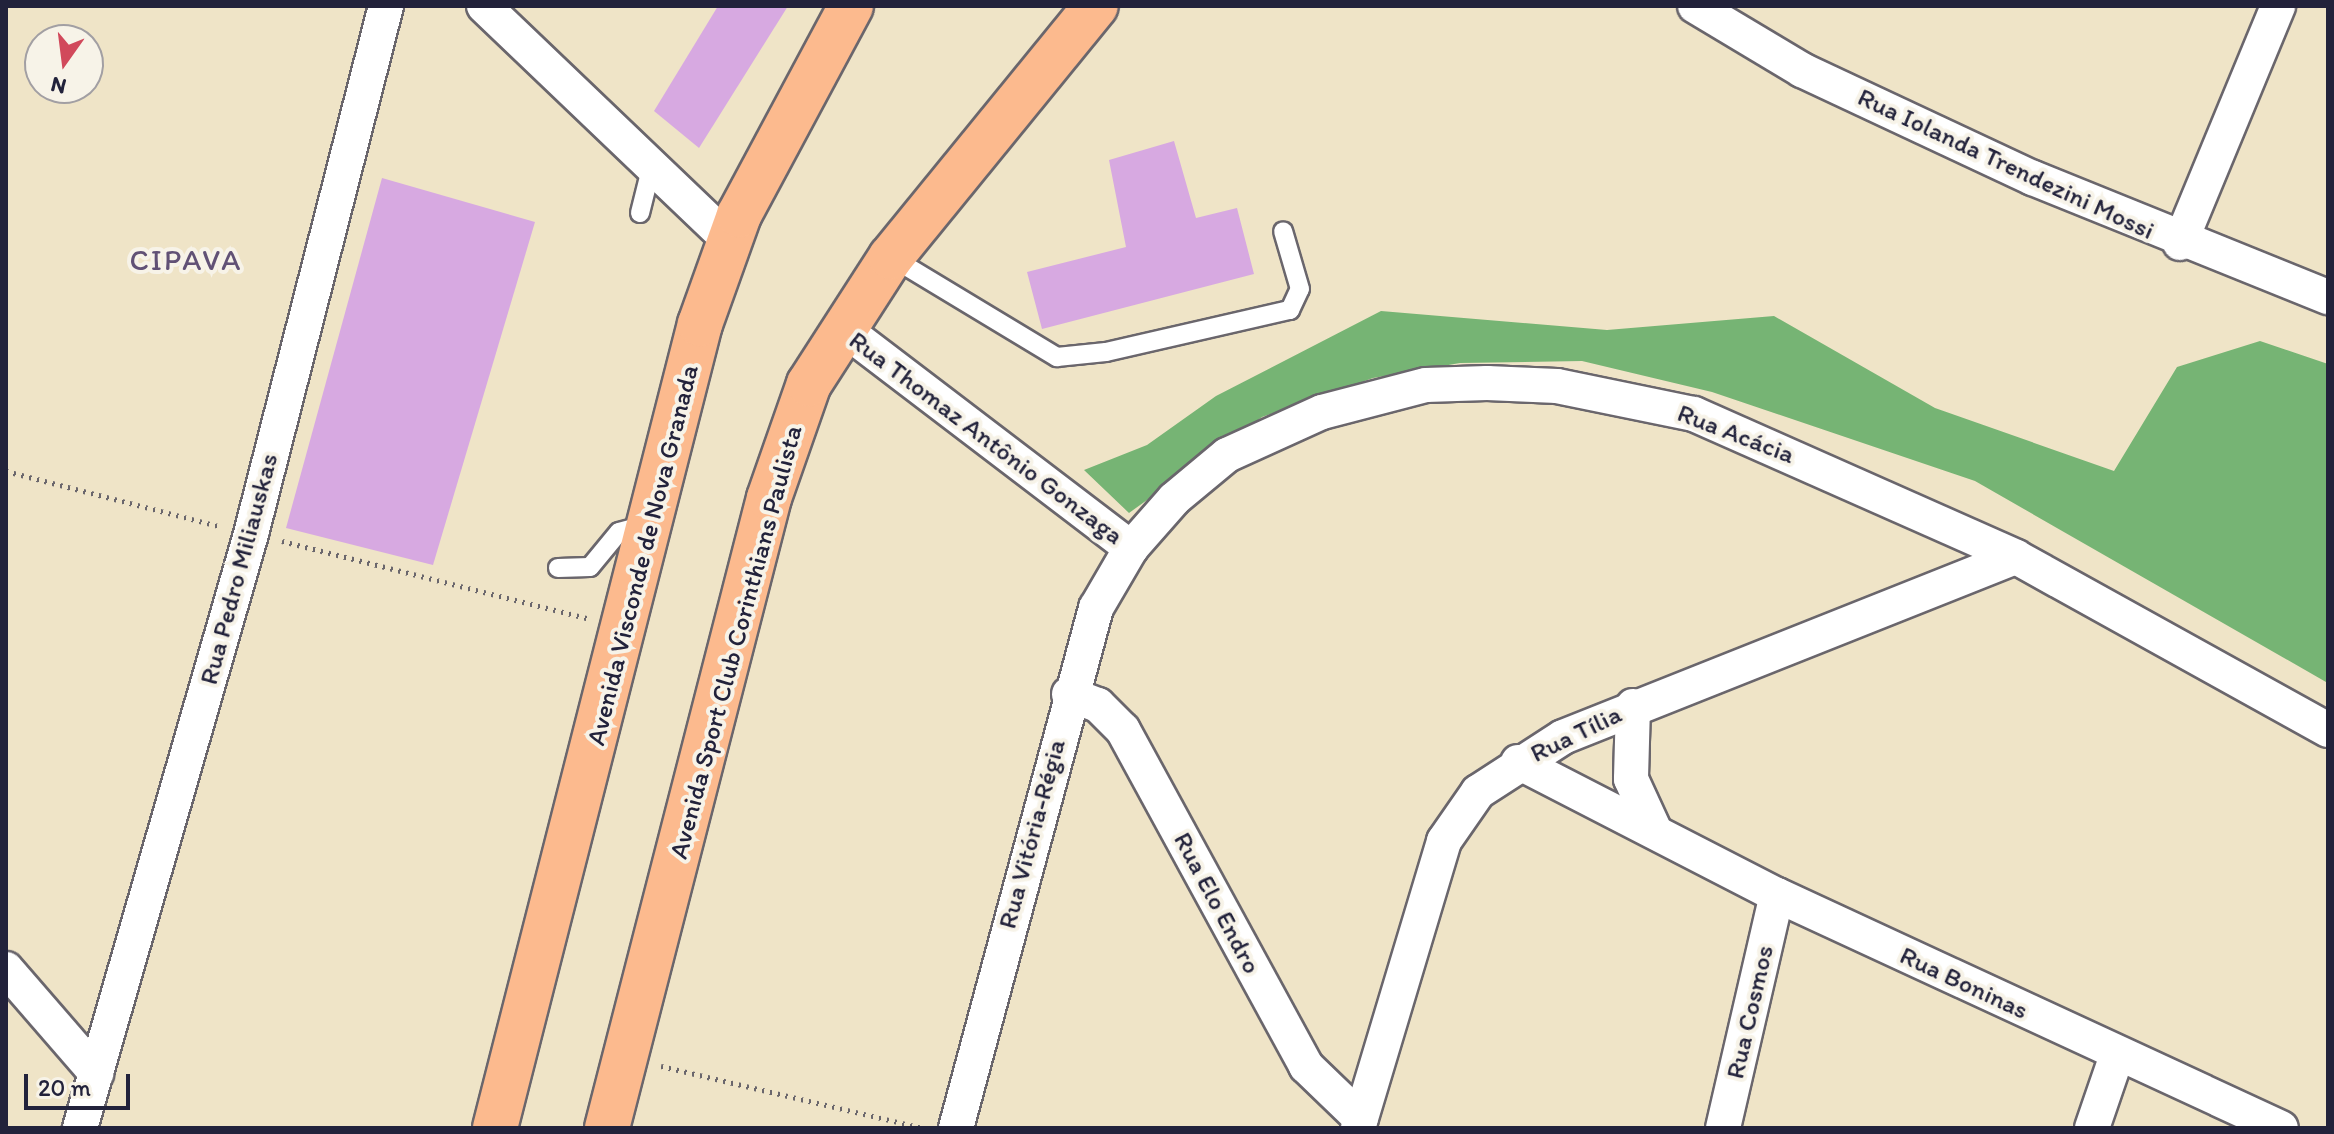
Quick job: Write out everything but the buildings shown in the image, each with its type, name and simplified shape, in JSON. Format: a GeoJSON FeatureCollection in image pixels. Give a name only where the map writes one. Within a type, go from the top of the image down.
{"type":"FeatureCollection","features":[{"type":"Feature","properties":{"kind":"main road","name":"Avenida Visconde de Nova Granada"},"geometry":{"type":"LineString","coordinates":[[495,1128],[651,523],[728,239],[851,6]]}},
{"type":"Feature","properties":{"kind":"main road","name":"Avenida Sport Club Corinthians Paulista"},"geometry":{"type":"LineString","coordinates":[[607,1128],[769,498],[809,384],[841,327],[891,257],[1096,6]]}},
{"type":"Feature","properties":{"kind":"street","name":"Rua Pedro Miliauskas"},"geometry":{"type":"LineString","coordinates":[[80,1128],[251,534],[386,6]]}},
{"type":"Feature","properties":{"kind":"street"},"geometry":{"type":"LineString","coordinates":[[484,6],[728,239]]}},
{"type":"Feature","properties":{"kind":"street","name":"Rua Iolanda Trendezini Mossi"},"geometry":{"type":"LineString","coordinates":[[1695,6],[1802,70],[2180,243],[2328,297]]}},
{"type":"Feature","properties":{"kind":"street"},"geometry":{"type":"LineString","coordinates":[[2180,243],[2278,6]]}},
{"type":"Feature","properties":{"kind":"street","name":"Rua Thomaz Antônio Gonzaga"},"geometry":{"type":"LineString","coordinates":[[841,327],[1131,548]]}},
{"type":"Feature","properties":{"kind":"street","name":"Rua Acácia"},"geometry":{"type":"LineString","coordinates":[[1131,548],[1227,455],[1322,412],[1426,385],[1487,383],[1557,386],[1694,414],[2016,557],[2328,730]]}},
{"type":"Feature","properties":{"kind":"street","name":"Rua Vitória-Régia"},"geometry":{"type":"LineString","coordinates":[[956,1128],[1069,694],[1096,608],[1131,548]]}},
{"type":"Feature","properties":{"kind":"street","name":"Rua Tília"},"geometry":{"type":"LineString","coordinates":[[1359,1123],[1444,841],[1478,792],[1518,762],[1633,706],[2016,557]]}},
{"type":"Feature","properties":{"kind":"street","name":"Rua Elo Endro"},"geometry":{"type":"LineString","coordinates":[[1069,694],[1098,705],[1123,730],[1306,1066],[1359,1123]]}},
{"type":"Feature","properties":{"kind":"street"},"geometry":{"type":"LineString","coordinates":[[1633,706],[1631,779],[1653,827]]}},
{"type":"Feature","properties":{"kind":"street","name":"Rua Boninas"},"geometry":{"type":"LineString","coordinates":[[1518,762],[1653,827],[1777,895],[2117,1055],[2281,1128]]}},
{"type":"Feature","properties":{"kind":"street","name":"Rua Cosmos"},"geometry":{"type":"LineString","coordinates":[[1723,1128],[1777,895]]}},
{"type":"Feature","properties":{"kind":"street"},"geometry":{"type":"LineString","coordinates":[[6,969],[96,1073]]}},
{"type":"Feature","properties":{"kind":"street"},"geometry":{"type":"LineString","coordinates":[[2092,1128],[2117,1055]]}},
{"type":"Feature","properties":{"kind":"lane"},"geometry":{"type":"LineString","coordinates":[[640,213],[652,165]]}},
{"type":"Feature","properties":{"kind":"lane"},"geometry":{"type":"LineString","coordinates":[[891,257],[1057,357],[1290,310],[1300,289],[1283,231]]}},
{"type":"Feature","properties":{"kind":"lane"},"geometry":{"type":"LineString","coordinates":[[558,568],[590,567],[619,532],[651,523]]}},
{"type":"Feature","properties":{"kind":"path"},"geometry":{"type":"LineString","coordinates":[[6,471],[251,534]]}},
{"type":"Feature","properties":{"kind":"path"},"geometry":{"type":"LineString","coordinates":[[324,550],[626,628]]}},
{"type":"Feature","properties":{"kind":"path"},"geometry":{"type":"LineString","coordinates":[[625,1057],[925,1128]]}},
{"type":"Feature","properties":{"kind":"green space"},"geometry":{"type":"Polygon","coordinates":[[[1381,311],[1607,330],[1774,316],[1935,408],[2114,471],[2177,367],[2260,341],[2328,364],[2326,682],[1975,481],[1712,392],[1582,361],[1460,363],[1373,378],[1262,417],[1129,513],[1084,470],[1147,445],[1216,396],[1381,311]]]}},
{"type":"Feature","properties":{"kind":"district","name":"CIPAVA"},"geometry":{"type":"Point","coordinates":[186,260]}}]}
